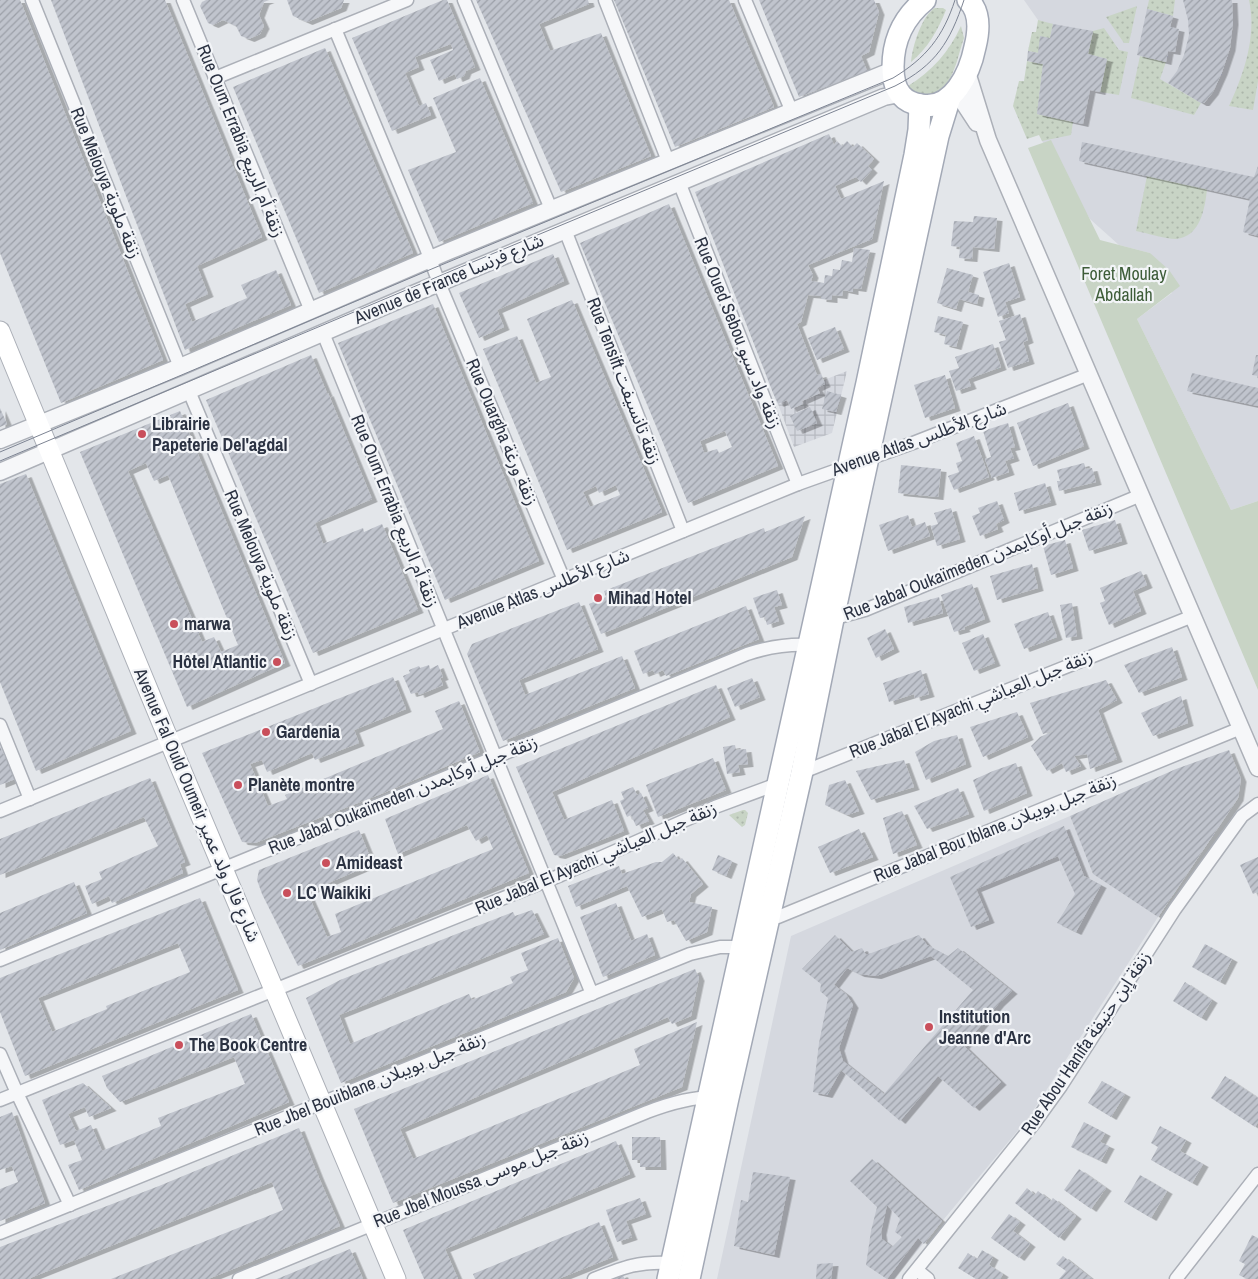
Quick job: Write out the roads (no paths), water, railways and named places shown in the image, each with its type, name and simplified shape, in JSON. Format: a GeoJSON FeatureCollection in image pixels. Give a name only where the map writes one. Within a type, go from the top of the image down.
{"type":"FeatureCollection","features":[{"type":"Feature","properties":{"kind":"main road"},"geometry":{"type":"LineString","coordinates":[[914,4],[895,46],[894,82],[900,94],[920,105],[933,105],[953,94]]}},
{"type":"Feature","properties":{"kind":"main road"},"geometry":{"type":"LineString","coordinates":[[689,1279],[687,1241],[759,920],[802,772],[823,621],[858,462],[938,136],[953,94],[967,72],[977,39],[976,5]]}},
{"type":"Feature","properties":{"kind":"main road"},"geometry":{"type":"LineString","coordinates":[[858,462],[917,142],[920,105]]}},
{"type":"Feature","properties":{"kind":"main road","name":"Avenue Fal Ould Oumeir شارع فال ولد عمير"},"geometry":{"type":"LineString","coordinates":[[0,331],[396,1279]]}},
{"type":"Feature","properties":{"kind":"main road"},"geometry":{"type":"LineString","coordinates":[[718,1098],[742,947],[759,920],[778,784],[809,645],[823,621]]}},
{"type":"Feature","properties":{"kind":"main road"},"geometry":{"type":"LineString","coordinates":[[670,1271],[687,1241]]}},
{"type":"Feature","properties":{"kind":"street","name":"Rue Melouya زنقة ملوية"},"geometry":{"type":"LineString","coordinates":[[32,0],[180,367]]}},
{"type":"Feature","properties":{"kind":"street","name":"Rue Oum Errabia زنقة أم الربيع"},"geometry":{"type":"LineString","coordinates":[[183,0],[311,311]]}},
{"type":"Feature","properties":{"kind":"street"},"geometry":{"type":"LineString","coordinates":[[215,78],[407,0]]}},
{"type":"Feature","properties":{"kind":"street"},"geometry":{"type":"LineString","coordinates":[[464,0],[551,209]]}},
{"type":"Feature","properties":{"kind":"street"},"geometry":{"type":"LineString","coordinates":[[605,0],[668,162]]}},
{"type":"Feature","properties":{"kind":"street"},"geometry":{"type":"LineString","coordinates":[[745,0],[792,112]]}},
{"type":"Feature","properties":{"kind":"street"},"geometry":{"type":"LineString","coordinates":[[335,29],[431,259]]}},
{"type":"Feature","properties":{"kind":"street","name":"Avenue de France شارع فرنسا"},"geometry":{"type":"LineString","coordinates":[[0,440],[180,367],[551,209],[893,70]]}},
{"type":"Feature","properties":{"kind":"street"},"geometry":{"type":"LineString","coordinates":[[967,72],[988,140],[1258,768]]}},
{"type":"Feature","properties":{"kind":"street","name":"Avenue de France شارع فرنسا"},"geometry":{"type":"LineString","coordinates":[[0,472],[679,182],[884,97],[900,94]]}},
{"type":"Feature","properties":{"kind":"street"},"geometry":{"type":"LineString","coordinates":[[953,94],[988,140]]}},
{"type":"Feature","properties":{"kind":"street","name":"Rue Oued Sebou زنقة واد سبو"},"geometry":{"type":"LineString","coordinates":[[679,182],[798,484]]}},
{"type":"Feature","properties":{"kind":"street","name":"Rue Tensift زنقة تانسيفت"},"geometry":{"type":"LineString","coordinates":[[565,230],[684,532]]}},
{"type":"Feature","properties":{"kind":"street","name":"Rue Ouargha زنقة ورغة"},"geometry":{"type":"LineString","coordinates":[[431,259],[439,283],[564,580]]}},
{"type":"Feature","properties":{"kind":"street","name":"Rue Oum Errabia زنقة أم الربيع"},"geometry":{"type":"LineString","coordinates":[[323,333],[592,994]]}},
{"type":"Feature","properties":{"kind":"street","name":"Avenue Atlas شارع الأطلس"},"geometry":{"type":"LineString","coordinates":[[0,811],[798,484],[913,444],[1089,374]]}},
{"type":"Feature","properties":{"kind":"street","name":"Rue Melouya زنقة ملوية"},"geometry":{"type":"LineString","coordinates":[[189,391],[311,684]]}},
{"type":"Feature","properties":{"kind":"street","name":"Rue Jabal Oukaïmeden زنقة جبل أوكايمدن"},"geometry":{"type":"LineString","coordinates":[[823,621],[865,610],[1141,495]]}},
{"type":"Feature","properties":{"kind":"street","name":"Rue Jabal El Ayachi زنقة جبل العياشي"},"geometry":{"type":"LineString","coordinates":[[0,1100],[547,881],[715,807],[778,784],[802,772],[1193,616]]}},
{"type":"Feature","properties":{"kind":"street","name":"Rue Jabal Oukaïmeden زنقة جبل أوكايمدن"},"geometry":{"type":"LineString","coordinates":[[0,960],[747,654],[774,646],[788,644],[809,645]]}},
{"type":"Feature","properties":{"kind":"street"},"geometry":{"type":"LineString","coordinates":[[0,725],[30,798]]}},
{"type":"Feature","properties":{"kind":"street","name":"Rue Jabal Bou Iblane زنقة جبل بويبلان"},"geometry":{"type":"LineString","coordinates":[[759,920],[778,917],[1241,728]]}},
{"type":"Feature","properties":{"kind":"street","name":"Rue Abou Hanifa زنقة اٍبن حنيفة"},"geometry":{"type":"LineString","coordinates":[[913,1274],[1035,1122],[1175,909],[1242,816],[1258,804]]}},
{"type":"Feature","properties":{"kind":"street","name":"Rue Jbel Bouiblane زنقة جبل بويبلان"},"geometry":{"type":"LineString","coordinates":[[0,1233],[699,950],[720,946],[742,947]]}},
{"type":"Feature","properties":{"kind":"street"},"geometry":{"type":"LineString","coordinates":[[0,1054],[70,1205]]}},
{"type":"Feature","properties":{"kind":"street","name":"Rue Jbel Moussa زنقة جبل موسى"},"geometry":{"type":"LineString","coordinates":[[239,1279],[646,1112],[676,1102],[718,1098]]}},
{"type":"Feature","properties":{"kind":"street"},"geometry":{"type":"LineString","coordinates":[[1176,1279],[1258,1174]]}},
{"type":"Feature","properties":{"kind":"street"},"geometry":{"type":"LineString","coordinates":[[594,1279],[632,1264],[650,1262],[670,1271]]}},
{"type":"Feature","properties":{"kind":"street"},"geometry":{"type":"LineString","coordinates":[[913,1274],[928,1279]]}},
{"type":"Feature","properties":{"kind":"tram line"},"geometry":{"type":"LineString","coordinates":[[0,452],[434,268],[893,78],[915,63],[932,45],[945,25],[955,0]]}},
{"type":"Feature","properties":{"kind":"tram line"},"geometry":{"type":"LineString","coordinates":[[0,461],[895,86],[921,70],[940,51],[953,28],[964,0]]}},
{"type":"Feature","properties":{"kind":"place","name":"Librairie Papeterie Del'agdal"},"geometry":{"type":"Point","coordinates":[142,434]}},
{"type":"Feature","properties":{"kind":"place","name":"Mihad Hotel"},"geometry":{"type":"Point","coordinates":[598,598]}},
{"type":"Feature","properties":{"kind":"place","name":"marwa"},"geometry":{"type":"Point","coordinates":[174,624]}},
{"type":"Feature","properties":{"kind":"place","name":"Hôtel Atlantic"},"geometry":{"type":"Point","coordinates":[277,662]}},
{"type":"Feature","properties":{"kind":"place","name":"Gardenia"},"geometry":{"type":"Point","coordinates":[266,732]}},
{"type":"Feature","properties":{"kind":"place","name":"Planète montre"},"geometry":{"type":"Point","coordinates":[238,785]}},
{"type":"Feature","properties":{"kind":"place","name":"Amideast"},"geometry":{"type":"Point","coordinates":[326,863]}},
{"type":"Feature","properties":{"kind":"place","name":"LC Waikiki"},"geometry":{"type":"Point","coordinates":[287,893]}},
{"type":"Feature","properties":{"kind":"place","name":"Institution Jeanne d'Arc"},"geometry":{"type":"Point","coordinates":[929,1027]}},
{"type":"Feature","properties":{"kind":"place","name":"The Book Centre"},"geometry":{"type":"Point","coordinates":[179,1045]}},
{"type":"Feature","properties":{"kind":"park label","name":"Foret Moulay Abdallah"},"geometry":{"type":"Point","coordinates":[1124,284]}}]}
